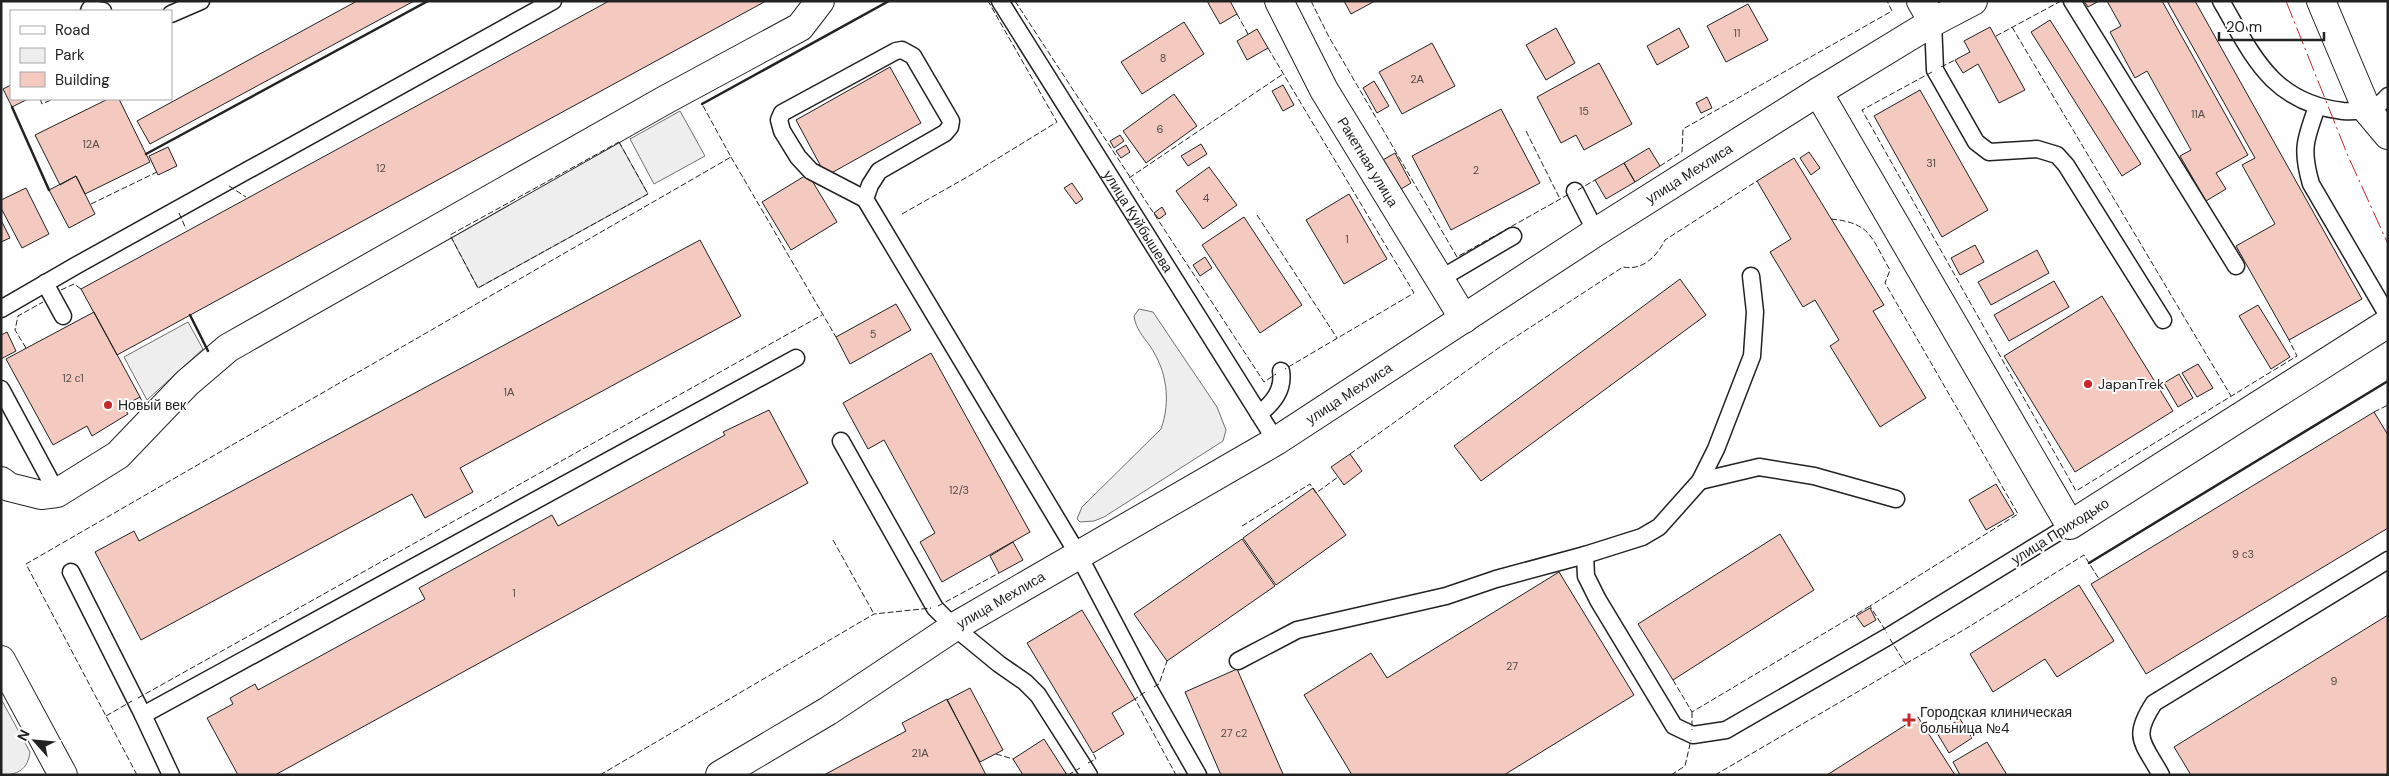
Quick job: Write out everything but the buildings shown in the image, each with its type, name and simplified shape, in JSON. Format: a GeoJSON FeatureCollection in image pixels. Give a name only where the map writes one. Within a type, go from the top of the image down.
{"type":"FeatureCollection","features":[{"type":"Feature","properties":{"kind":"street"},"geometry":{"type":"LineString","coordinates":[[1,481],[9,487],[41,495],[57,493],[118,455],[187,383],[228,348],[657,105],[800,28],[820,1]]}},
{"type":"Feature","properties":{"kind":"street","name":"Ракетная улица"},"geometry":{"type":"LineString","coordinates":[[1279,1],[1324,90],[1464,319]]}},
{"type":"Feature","properties":{"kind":"street","name":"улица Мехлиса"},"geometry":{"type":"LineString","coordinates":[[720,775],[828,711],[954,627],[1276,441],[1596,232],[1818,92],[1927,12],[1973,1]]}},
{"type":"Feature","properties":{"kind":"street"},"geometry":{"type":"LineString","coordinates":[[2321,1],[2378,103],[2388,135]]}},
{"type":"Feature","properties":{"kind":"street"},"geometry":{"type":"LineString","coordinates":[[1818,92],[2070,525]]}},
{"type":"Feature","properties":{"kind":"street","name":"улица Приходько"},"geometry":{"type":"LineString","coordinates":[[2070,525],[2388,323]]}},
{"type":"Feature","properties":{"kind":"street"},"geometry":{"type":"LineString","coordinates":[[1,660],[63,775]]}},
{"type":"Feature","properties":{"kind":"lane"},"geometry":{"type":"LineString","coordinates":[[1,309],[553,1]]}},
{"type":"Feature","properties":{"kind":"lane","name":"улица Куйбышева"},"geometry":{"type":"LineString","coordinates":[[1000,1],[1276,441]]}},
{"type":"Feature","properties":{"kind":"lane"},"geometry":{"type":"LineString","coordinates":[[2072,1],[2236,266]]}},
{"type":"Feature","properties":{"kind":"lane"},"geometry":{"type":"LineString","coordinates":[[2221,1],[2256,61],[2282,90],[2296,99],[2317,107],[2356,112],[2378,103]]}},
{"type":"Feature","properties":{"kind":"lane"},"geometry":{"type":"LineString","coordinates":[[172,14],[198,2]]}},
{"type":"Feature","properties":{"kind":"lane"},"geometry":{"type":"LineString","coordinates":[[1927,12],[1935,70],[1976,142],[1989,152],[2037,149],[2057,155],[2066,164],[2163,320]]}},
{"type":"Feature","properties":{"kind":"lane"},"geometry":{"type":"LineString","coordinates":[[865,198],[870,185],[879,171],[945,133],[950,127],[951,121],[913,56],[902,50],[896,51],[782,113],[779,120],[782,131],[798,157],[811,171],[865,198],[1079,556],[1149,689],[1198,775]]}},
{"type":"Feature","properties":{"kind":"lane"},"geometry":{"type":"LineString","coordinates":[[2317,107],[2305,147],[2304,161],[2311,184],[2388,316]]}},
{"type":"Feature","properties":{"kind":"lane"},"geometry":{"type":"LineString","coordinates":[[1575,192],[1596,232]]}},
{"type":"Feature","properties":{"kind":"lane"},"geometry":{"type":"LineString","coordinates":[[1440,279],[1513,236]]}},
{"type":"Feature","properties":{"kind":"lane"},"geometry":{"type":"LineString","coordinates":[[1238,661],[1297,630],[1446,596],[1496,578],[1585,555],[1642,537],[1659,527],[1700,480],[1716,449],[1752,356],[1755,312],[1751,276]]}},
{"type":"Feature","properties":{"kind":"lane"},"geometry":{"type":"LineString","coordinates":[[45,283],[63,316]]}},
{"type":"Feature","properties":{"kind":"lane"},"geometry":{"type":"LineString","coordinates":[[143,715],[796,358]]}},
{"type":"Feature","properties":{"kind":"lane"},"geometry":{"type":"LineString","coordinates":[[1259,414],[1271,404],[1278,393],[1282,371]]}},
{"type":"Feature","properties":{"kind":"lane"},"geometry":{"type":"LineString","coordinates":[[1,389],[57,493]]}},
{"type":"Feature","properties":{"kind":"lane"},"geometry":{"type":"LineString","coordinates":[[841,440],[935,608],[954,627],[998,664],[1026,682],[1038,695],[1089,775]]}},
{"type":"Feature","properties":{"kind":"lane"},"geometry":{"type":"LineString","coordinates":[[1700,480],[1759,467],[1814,476],[1896,499]]}},
{"type":"Feature","properties":{"kind":"lane","name":"улица Приходько"},"geometry":{"type":"LineString","coordinates":[[1585,555],[1586,576],[1598,600],[1674,726],[1693,735],[1726,730],[1889,636],[2070,525]]}},
{"type":"Feature","properties":{"kind":"lane"},"geometry":{"type":"LineString","coordinates":[[2161,775],[2141,738],[2142,721],[2154,703],[2388,560]]}},
{"type":"Feature","properties":{"kind":"lane"},"geometry":{"type":"LineString","coordinates":[[71,572],[172,775]]}},
{"type":"Feature","properties":{"kind":"green space"},"geometry":{"type":"Polygon","coordinates":[[[680,111],[705,156],[654,184],[630,139],[680,111]]]}},
{"type":"Feature","properties":{"kind":"green space"},"geometry":{"type":"Polygon","coordinates":[[[619,142],[648,194],[478,288],[450,235],[619,142]]]}},
{"type":"Feature","properties":{"kind":"green space"},"geometry":{"type":"Polygon","coordinates":[[[1139,309],[1153,312],[1217,407],[1226,430],[1223,441],[1104,517],[1094,521],[1080,522],[1077,519],[1082,507],[1161,429],[1166,408],[1166,386],[1156,356],[1136,325],[1134,316],[1139,309]]]}},
{"type":"Feature","properties":{"kind":"green space"},"geometry":{"type":"Polygon","coordinates":[[[188,322],[203,349],[147,400],[124,357],[188,322]]]}},
{"type":"Feature","properties":{"kind":"green space"},"geometry":{"type":"Polygon","coordinates":[[[1,699],[30,752],[27,763],[21,770],[12,774],[1,775],[1,699]]]}},
{"type":"Feature","properties":{"kind":"fence"},"geometry":{"type":"LineString","coordinates":[[902,214],[969,176],[1057,122],[988,1]]}},
{"type":"Feature","properties":{"kind":"fence"},"geometry":{"type":"LineString","coordinates":[[1015,1],[1264,382],[1276,374]]}},
{"type":"Feature","properties":{"kind":"fence"},"geometry":{"type":"LineString","coordinates":[[1311,1],[1329,37],[1457,257],[1571,193]]}},
{"type":"Feature","properties":{"kind":"fence"},"geometry":{"type":"LineString","coordinates":[[1660,166],[1682,152],[1683,129],[1892,11],[1887,1]]}},
{"type":"Feature","properties":{"kind":"fence"},"geometry":{"type":"LineString","coordinates":[[1996,36],[2061,1]]}},
{"type":"Feature","properties":{"kind":"fence"},"geometry":{"type":"LineString","coordinates":[[1237,14],[1248,34]]}},
{"type":"Feature","properties":{"kind":"fence"},"geometry":{"type":"LineString","coordinates":[[2012,27],[2231,396]]}},
{"type":"Feature","properties":{"kind":"fence"},"geometry":{"type":"LineString","coordinates":[[1268,48],[1414,293],[1285,369]]}},
{"type":"Feature","properties":{"kind":"fence"},"geometry":{"type":"LineString","coordinates":[[1941,67],[1955,60]]}},
{"type":"Feature","properties":{"kind":"fence"},"geometry":{"type":"LineString","coordinates":[[1932,72],[1862,110],[2076,491],[2297,356],[2289,340]]}},
{"type":"Feature","properties":{"kind":"fence"},"geometry":{"type":"LineString","coordinates":[[1129,178],[1283,74]]}},
{"type":"Feature","properties":{"kind":"fence"},"geometry":{"type":"LineString","coordinates":[[40,100],[42,104],[51,100]]}},
{"type":"Feature","properties":{"kind":"fence"},"geometry":{"type":"LineString","coordinates":[[137,775],[26,564],[731,157],[702,104]]}},
{"type":"Feature","properties":{"kind":"fence"},"geometry":{"type":"LineString","coordinates":[[1526,131],[1560,199]]}},
{"type":"Feature","properties":{"kind":"fence"},"geometry":{"type":"LineString","coordinates":[[619,142],[648,194],[478,288],[450,235],[619,142]]}},
{"type":"Feature","properties":{"kind":"fence"},"geometry":{"type":"LineString","coordinates":[[731,157],[836,337]]}},
{"type":"Feature","properties":{"kind":"fence"},"geometry":{"type":"LineString","coordinates":[[91,204],[157,172]]}},
{"type":"Feature","properties":{"kind":"fence"},"geometry":{"type":"LineString","coordinates":[[1578,190],[1595,180]]}},
{"type":"Feature","properties":{"kind":"fence"},"geometry":{"type":"LineString","coordinates":[[1350,454],[1500,347],[1623,267],[1637,267],[1648,261],[1658,252],[1665,240],[1757,181]]}},
{"type":"Feature","properties":{"kind":"fence"},"geometry":{"type":"LineString","coordinates":[[229,186],[246,197]]}},
{"type":"Feature","properties":{"kind":"fence"},"geometry":{"type":"LineString","coordinates":[[179,213],[186,229]]}},
{"type":"Feature","properties":{"kind":"fence"},"geometry":{"type":"LineString","coordinates":[[1257,215],[1337,338]]}},
{"type":"Feature","properties":{"kind":"fence"},"geometry":{"type":"LineString","coordinates":[[1831,219],[1845,221],[1863,228],[1874,241],[1890,270],[1885,283],[2018,514],[1870,606],[1887,633]]}},
{"type":"Feature","properties":{"kind":"fence"},"geometry":{"type":"LineString","coordinates":[[61,290],[74,284],[81,289]]}},
{"type":"Feature","properties":{"kind":"fence"},"geometry":{"type":"LineString","coordinates":[[26,348],[15,330],[18,316],[43,302]]}},
{"type":"Feature","properties":{"kind":"fence"},"geometry":{"type":"LineString","coordinates":[[138,698],[822,315]]}},
{"type":"Feature","properties":{"kind":"fence"},"geometry":{"type":"LineString","coordinates":[[140,397],[145,408],[147,406]]}},
{"type":"Feature","properties":{"kind":"fence"},"geometry":{"type":"LineString","coordinates":[[2374,412],[2388,405]]}},
{"type":"Feature","properties":{"kind":"fence"},"geometry":{"type":"LineString","coordinates":[[1242,526],[1310,484],[1316,493],[1338,477]]}},
{"type":"Feature","properties":{"kind":"fence"},"geometry":{"type":"LineString","coordinates":[[833,540],[874,614]]}},
{"type":"Feature","properties":{"kind":"fence"},"geometry":{"type":"LineString","coordinates":[[1715,775],[1967,628],[2084,555],[2099,579]]}},
{"type":"Feature","properties":{"kind":"fence"},"geometry":{"type":"LineString","coordinates":[[938,606],[999,573]]}},
{"type":"Feature","properties":{"kind":"fence"},"geometry":{"type":"LineString","coordinates":[[1673,680],[1692,712],[1870,606]]}},
{"type":"Feature","properties":{"kind":"fence"},"geometry":{"type":"LineString","coordinates":[[600,775],[874,614],[931,608]]}},
{"type":"Feature","properties":{"kind":"fence"},"geometry":{"type":"LineString","coordinates":[[1890,639],[1906,665]]}},
{"type":"Feature","properties":{"kind":"fence"},"geometry":{"type":"LineString","coordinates":[[1154,687],[1159,684],[1167,661]]}},
{"type":"Feature","properties":{"kind":"fence"},"geometry":{"type":"LineString","coordinates":[[1145,692],[1135,699],[1176,775]]}},
{"type":"Feature","properties":{"kind":"fence"},"geometry":{"type":"LineString","coordinates":[[106,716],[132,701]]}},
{"type":"Feature","properties":{"kind":"fence"},"geometry":{"type":"LineString","coordinates":[[1692,712],[1692,730]]}},
{"type":"Feature","properties":{"kind":"fence"},"geometry":{"type":"LineString","coordinates":[[1671,775],[1685,766],[1691,740]]}},
{"type":"Feature","properties":{"kind":"fence"},"geometry":{"type":"LineString","coordinates":[[1088,763],[1096,759],[1093,753]]}},
{"type":"Feature","properties":{"kind":"fence"},"geometry":{"type":"LineString","coordinates":[[996,754],[1013,759]]}},
{"type":"Feature","properties":{"kind":"fence"},"geometry":{"type":"LineString","coordinates":[[1068,775],[1080,768]]}},
{"type":"Feature","properties":{"kind":"wall"},"geometry":{"type":"LineString","coordinates":[[146,154],[428,1]]}},
{"type":"Feature","properties":{"kind":"wall"},"geometry":{"type":"LineString","coordinates":[[702,104],[889,1]]}},
{"type":"Feature","properties":{"kind":"wall"},"geometry":{"type":"LineString","coordinates":[[12,107],[49,190]]}},
{"type":"Feature","properties":{"kind":"wall"},"geometry":{"type":"LineString","coordinates":[[190,315],[208,351]]}},
{"type":"Feature","properties":{"kind":"wall"},"geometry":{"type":"LineString","coordinates":[[2089,563],[2388,381]]}},
{"type":"Feature","properties":{"kind":"power"},"geometry":{"type":"LineString","coordinates":[[2286,1],[2348,156],[2388,244]]}},
{"type":"Feature","properties":{"kind":"place","name":"JapanTrek"},"geometry":{"type":"Point","coordinates":[2088,384]}},
{"type":"Feature","properties":{"kind":"place","name":"Новый век"},"geometry":{"type":"Point","coordinates":[108,405]}},
{"type":"Feature","properties":{"kind":"place","name":"Городская клиническая больница №4"},"geometry":{"type":"Point","coordinates":[1909,720]}}]}
